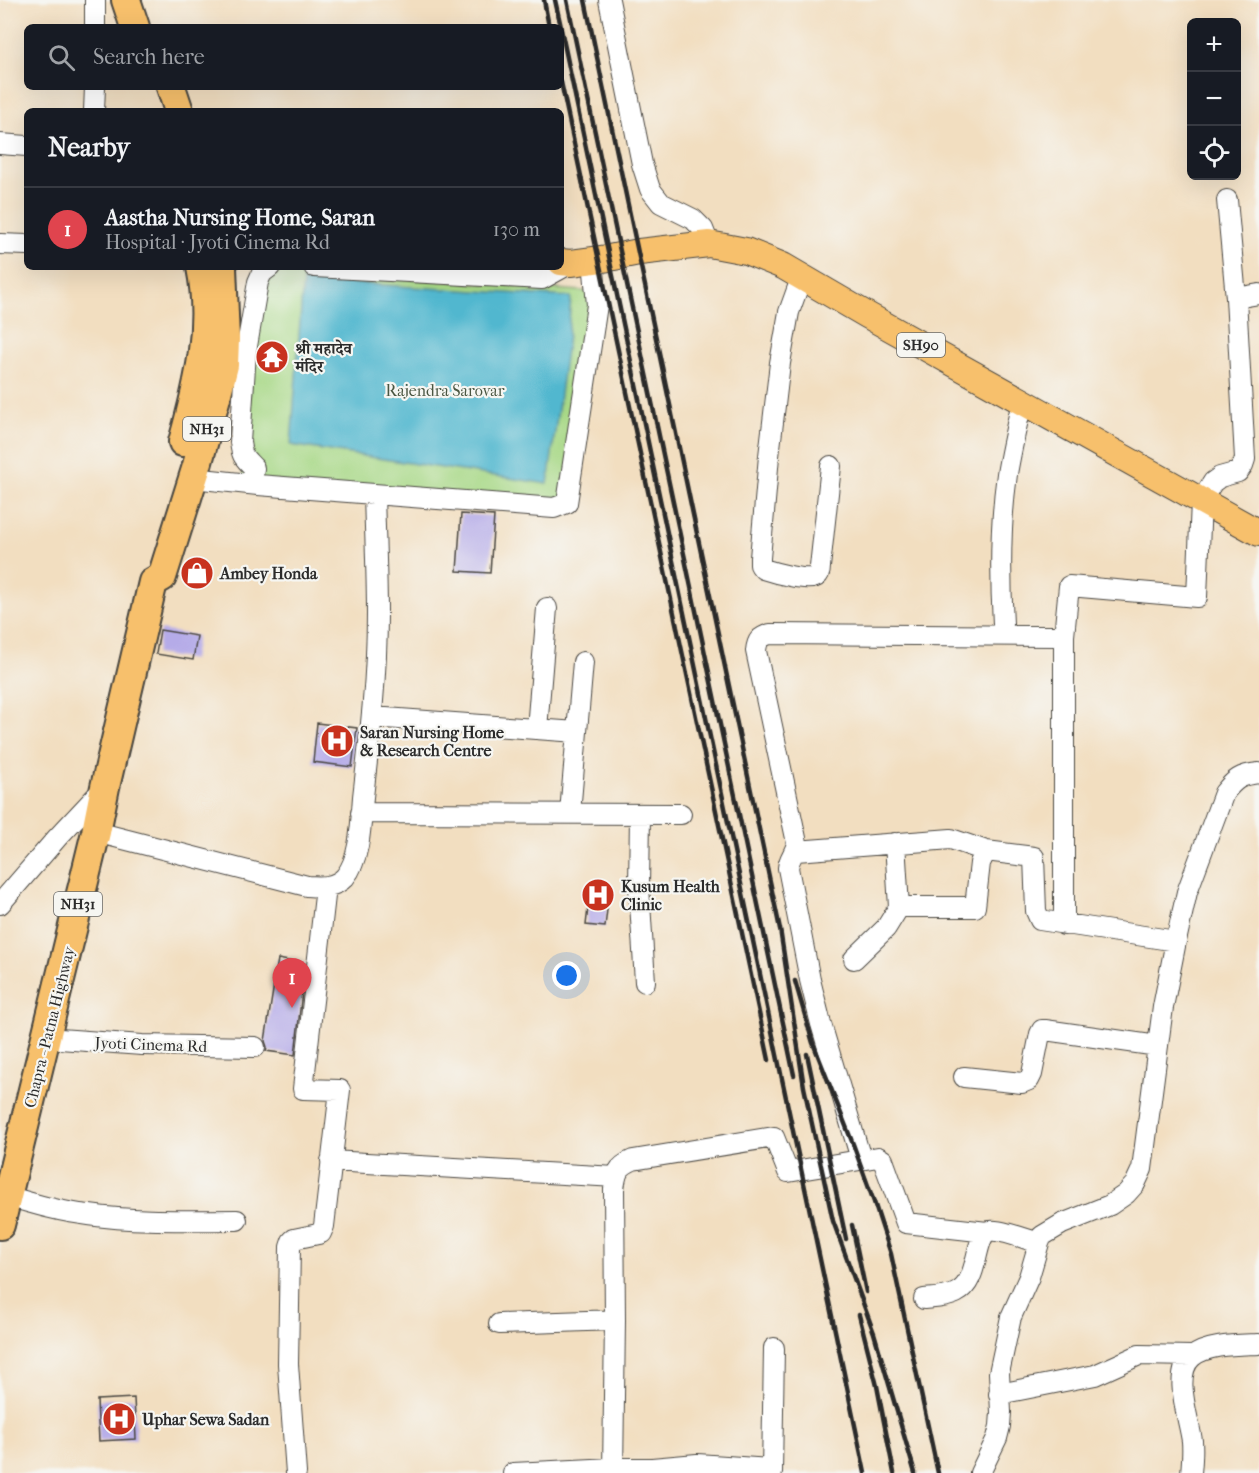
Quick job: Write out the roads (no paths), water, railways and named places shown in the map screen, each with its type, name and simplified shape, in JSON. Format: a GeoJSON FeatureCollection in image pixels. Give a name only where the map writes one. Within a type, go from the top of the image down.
{"type":"FeatureCollection","features":[{"type":"Feature","properties":{"kind":"highway"},"geometry":{"type":"LineString","coordinates":[[126,0],[134,24]]}},
{"type":"Feature","properties":{"kind":"highway"},"geometry":{"type":"LineString","coordinates":[[144,0],[151,24]]}},
{"type":"Feature","properties":{"kind":"highway"},"geometry":{"type":"LineString","coordinates":[[155,90],[160,108]]}},
{"type":"Feature","properties":{"kind":"highway"},"geometry":{"type":"LineString","coordinates":[[172,90],[178,108]]}},
{"type":"Feature","properties":{"kind":"highway","name":"Chapra - Patna Highway"},"geometry":{"type":"LineString","coordinates":[[0,1225],[96,831],[153,582],[147,573],[196,397],[206,337],[206,305],[201,270]]}},
{"type":"Feature","properties":{"kind":"highway","name":"Chapra - Patna Highway"},"geometry":{"type":"LineString","coordinates":[[153,582],[162,577],[193,478],[224,365],[222,270]]}},
{"type":"Feature","properties":{"kind":"main road","name":"SH90"},"geometry":{"type":"LineString","coordinates":[[575,261],[709,244],[746,251],[802,276],[867,315],[1259,533]]}},
{"type":"Feature","properties":{"kind":"street"},"geometry":{"type":"LineString","coordinates":[[95,0],[95,24]]}},
{"type":"Feature","properties":{"kind":"street"},"geometry":{"type":"LineString","coordinates":[[609,0],[642,164],[650,189],[661,203],[693,219],[703,229],[709,244]]}},
{"type":"Feature","properties":{"kind":"street"},"geometry":{"type":"LineString","coordinates":[[94,90],[94,108]]}},
{"type":"Feature","properties":{"kind":"street"},"geometry":{"type":"LineString","coordinates":[[0,144],[24,146]]}},
{"type":"Feature","properties":{"kind":"street"},"geometry":{"type":"LineString","coordinates":[[1064,925],[1064,636],[1069,586],[1197,597],[1201,501],[1213,482],[1220,477],[1238,472],[1245,459],[1236,298],[1227,200]]}},
{"type":"Feature","properties":{"kind":"street"},"geometry":{"type":"LineString","coordinates":[[0,244],[24,245]]}},
{"type":"Feature","properties":{"kind":"street"},"geometry":{"type":"LineString","coordinates":[[193,478],[554,508],[567,504],[597,305],[575,261]]}},
{"type":"Feature","properties":{"kind":"street"},"geometry":{"type":"LineString","coordinates":[[252,484],[254,468],[245,460],[240,442],[246,352],[258,282],[266,270]]}},
{"type":"Feature","properties":{"kind":"street"},"geometry":{"type":"LineString","coordinates":[[371,270],[542,279],[558,270]]}},
{"type":"Feature","properties":{"kind":"street"},"geometry":{"type":"LineString","coordinates":[[802,276],[789,312],[780,363],[761,546],[760,562],[763,569],[805,579],[818,576],[831,466]]}},
{"type":"Feature","properties":{"kind":"street"},"geometry":{"type":"LineString","coordinates":[[1236,298],[1259,294]]}},
{"type":"Feature","properties":{"kind":"street"},"geometry":{"type":"LineString","coordinates":[[1003,624],[1000,558],[1002,520],[1007,474],[1022,401]]}},
{"type":"Feature","properties":{"kind":"street"},"geometry":{"type":"LineString","coordinates":[[96,831],[307,886],[326,887],[345,877],[354,863],[359,837],[372,717],[377,615],[374,494]]}},
{"type":"Feature","properties":{"kind":"street"},"geometry":{"type":"LineString","coordinates":[[537,729],[547,608]]}},
{"type":"Feature","properties":{"kind":"street"},"geometry":{"type":"LineString","coordinates":[[861,1160],[820,1024],[810,980],[788,868],[797,843],[756,651],[757,643],[761,636],[770,634],[1064,636]]}},
{"type":"Feature","properties":{"kind":"street"},"geometry":{"type":"LineString","coordinates":[[570,813],[583,662]]}},
{"type":"Feature","properties":{"kind":"street"},"geometry":{"type":"LineString","coordinates":[[372,717],[577,732]]}},
{"type":"Feature","properties":{"kind":"street"},"geometry":{"type":"LineString","coordinates":[[980,1473],[997,1438],[1001,1412],[999,1381],[1001,1362],[1011,1317],[1029,1277],[1042,1236],[1126,1194],[1135,1184],[1142,1169],[1163,1008],[1187,892],[1224,794],[1234,781],[1259,773]]}},
{"type":"Feature","properties":{"kind":"street"},"geometry":{"type":"LineString","coordinates":[[0,904],[105,787]]}},
{"type":"Feature","properties":{"kind":"street"},"geometry":{"type":"LineString","coordinates":[[361,813],[681,814]]}},
{"type":"Feature","properties":{"kind":"street"},"geometry":{"type":"LineString","coordinates":[[640,814],[639,887],[645,982]]}},
{"type":"Feature","properties":{"kind":"street"},"geometry":{"type":"LineString","coordinates":[[796,851],[951,838],[986,850],[1034,857],[1036,911],[1038,918],[1042,921],[1176,941]]}},
{"type":"Feature","properties":{"kind":"street"},"geometry":{"type":"LineString","coordinates":[[854,959],[886,928],[899,907],[895,843]]}},
{"type":"Feature","properties":{"kind":"street"},"geometry":{"type":"LineString","coordinates":[[899,907],[975,907],[980,863],[986,850]]}},
{"type":"Feature","properties":{"kind":"street"},"geometry":{"type":"LineString","coordinates":[[296,1473],[288,1364],[290,1247],[294,1239],[322,1231],[340,1090],[303,1089],[326,887]]}},
{"type":"Feature","properties":{"kind":"street"},"geometry":{"type":"LineString","coordinates":[[964,1077],[1026,1082],[1032,1074],[1040,1034],[1044,1030],[1158,1046]]}},
{"type":"Feature","properties":{"kind":"street","name":"Jyoti Cinema Rd"},"geometry":{"type":"LineString","coordinates":[[46,1038],[142,1045],[255,1047]]}},
{"type":"Feature","properties":{"kind":"street"},"geometry":{"type":"LineString","coordinates":[[613,1471],[614,1189],[615,1177],[625,1164],[633,1160],[774,1137],[788,1172],[878,1157],[883,1160],[906,1223],[995,1231],[1039,1243]]}},
{"type":"Feature","properties":{"kind":"street"},"geometry":{"type":"LineString","coordinates":[[331,1161],[615,1177]]}},
{"type":"Feature","properties":{"kind":"street"},"geometry":{"type":"LineString","coordinates":[[7,1196],[90,1216],[154,1220],[237,1220]]}},
{"type":"Feature","properties":{"kind":"street"},"geometry":{"type":"LineString","coordinates":[[924,1299],[957,1293],[969,1282],[982,1236],[987,1232]]}},
{"type":"Feature","properties":{"kind":"street"},"geometry":{"type":"LineString","coordinates":[[499,1324],[615,1320]]}},
{"type":"Feature","properties":{"kind":"street"},"geometry":{"type":"LineString","coordinates":[[999,1394],[1095,1375],[1139,1355],[1192,1356],[1211,1349],[1259,1344]]}},
{"type":"Feature","properties":{"kind":"street"},"geometry":{"type":"LineString","coordinates":[[513,1473],[613,1471],[697,1464],[772,1471],[774,1348]]}},
{"type":"Feature","properties":{"kind":"street"},"geometry":{"type":"LineString","coordinates":[[1191,1473],[1192,1440],[1182,1381],[1186,1363],[1192,1356]]}},
{"type":"Feature","properties":{"kind":"water","name":"Rajendra Sarovar"},"geometry":{"type":"Polygon","coordinates":[[[303,280],[571,297],[548,484],[291,445],[303,280]]]}},
{"type":"Feature","properties":{"kind":"railway"},"geometry":{"type":"LineString","coordinates":[[544,0],[548,24]]}},
{"type":"Feature","properties":{"kind":"railway"},"geometry":{"type":"LineString","coordinates":[[555,0],[560,24]]}},
{"type":"Feature","properties":{"kind":"railway"},"geometry":{"type":"LineString","coordinates":[[567,0],[794,1075]]}},
{"type":"Feature","properties":{"kind":"railway"},"geometry":{"type":"LineString","coordinates":[[585,0],[780,929],[804,1087],[833,1221],[874,1333],[915,1473]]}},
{"type":"Feature","properties":{"kind":"railway"},"geometry":{"type":"LineString","coordinates":[[564,43],[865,1473]]}},
{"type":"Feature","properties":{"kind":"railway"},"geometry":{"type":"LineString","coordinates":[[563,90],[769,1060]]}},
{"type":"Feature","properties":{"kind":"railway"},"geometry":{"type":"LineString","coordinates":[[795,981],[813,1043],[853,1144],[891,1254],[938,1473]]}},
{"type":"Feature","properties":{"kind":"railway"},"geometry":{"type":"LineString","coordinates":[[807,1054],[846,1239]]}},
{"type":"Feature","properties":{"kind":"railway"},"geometry":{"type":"LineString","coordinates":[[852,1225],[866,1292]]}},
{"type":"Feature","properties":{"kind":"railway"},"geometry":{"type":"LineString","coordinates":[[859,1315],[877,1386],[894,1473]]}},
{"type":"Feature","properties":{"kind":"place","name":"श्री महादेव मंदिर"},"geometry":{"type":"Point","coordinates":[272,357]}},
{"type":"Feature","properties":{"kind":"place","name":"Ambey Honda"},"geometry":{"type":"Point","coordinates":[197,573]}},
{"type":"Feature","properties":{"kind":"place","name":"Saran Nursing Home & Research Centre"},"geometry":{"type":"Point","coordinates":[337,741]}},
{"type":"Feature","properties":{"kind":"place","name":"Kusum Health Clinic"},"geometry":{"type":"Point","coordinates":[598,895]}},
{"type":"Feature","properties":{"kind":"place","name":"Aastha Nursing Home, Saran"},"geometry":{"type":"Point","coordinates":[292,1008]}},
{"type":"Feature","properties":{"kind":"place","name":"Uphar Sewa Sadan"},"geometry":{"type":"Point","coordinates":[119,1419]}}]}
